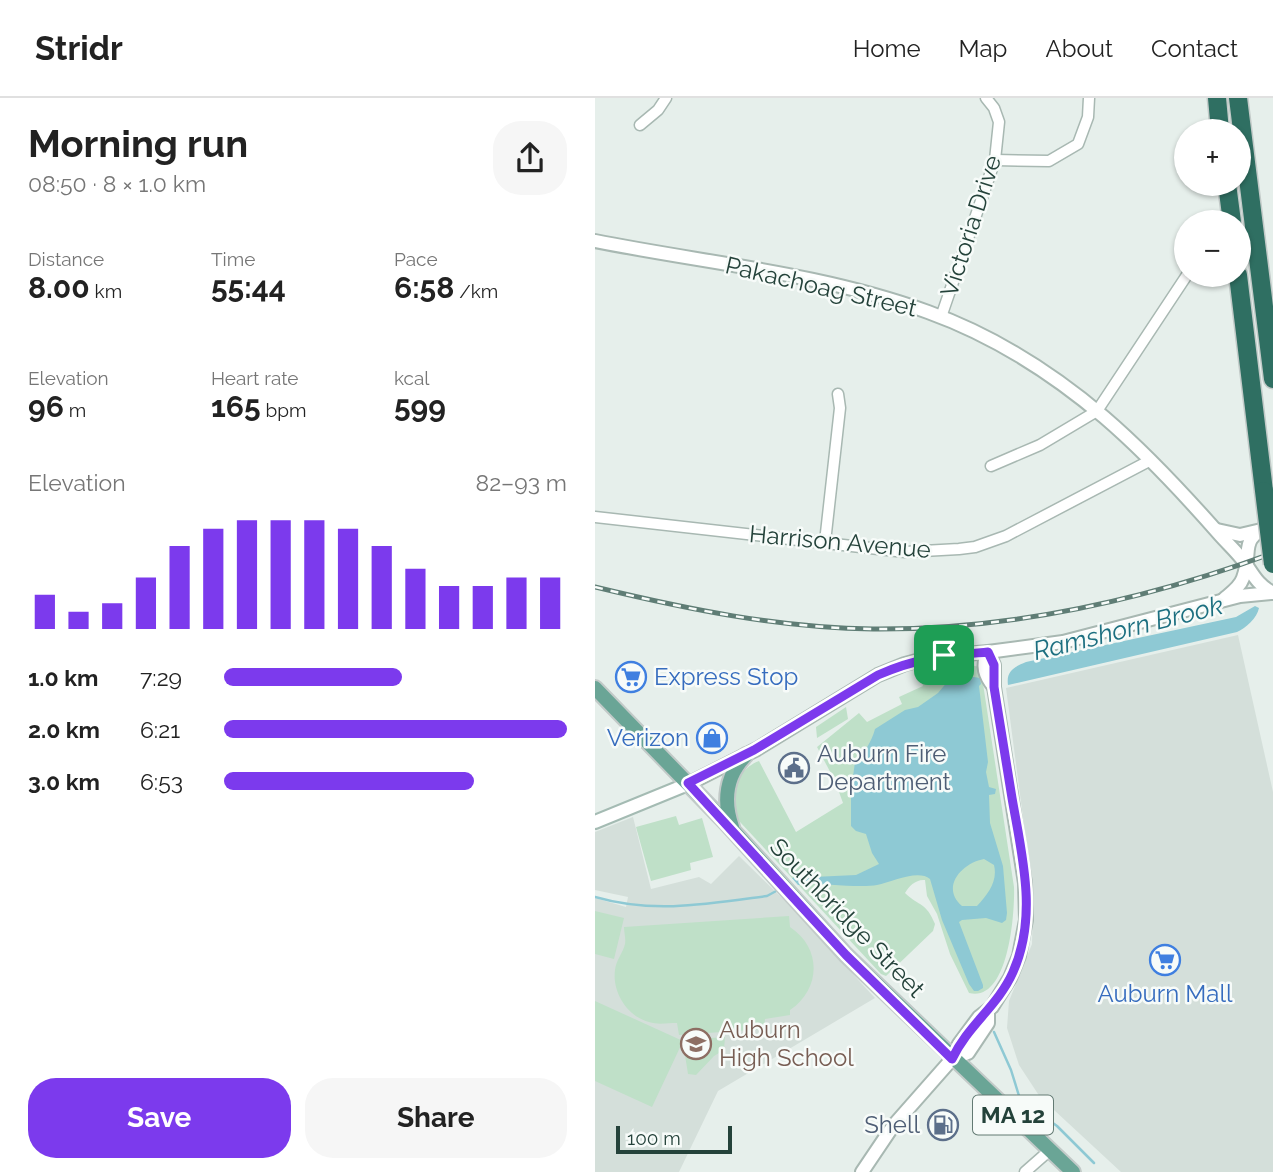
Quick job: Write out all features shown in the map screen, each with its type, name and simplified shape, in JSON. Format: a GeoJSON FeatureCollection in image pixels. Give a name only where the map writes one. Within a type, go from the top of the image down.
{"type":"FeatureCollection","features":[{"type":"Feature","properties":{"kind":"highway"},"geometry":{"type":"LineString","coordinates":[[1217,98],[1219,119]]}},
{"type":"Feature","properties":{"kind":"highway"},"geometry":{"type":"LineString","coordinates":[[1238,98],[1273,379]]}},
{"type":"Feature","properties":{"kind":"highway"},"geometry":{"type":"LineString","coordinates":[[1239,287],[1273,564]]}},
{"type":"Feature","properties":{"kind":"main road","name":"Southbridge Street"},"geometry":{"type":"LineString","coordinates":[[595,688],[688,783],[846,955],[1073,1172]]}},
{"type":"Feature","properties":{"kind":"main road"},"geometry":{"type":"LineString","coordinates":[[734,832],[728,814],[727,794],[733,772],[746,755]]}},
{"type":"Feature","properties":{"kind":"street"},"geometry":{"type":"LineString","coordinates":[[641,125],[661,107],[666,98]]}},
{"type":"Feature","properties":{"kind":"street","name":"Victoria Drive"},"geometry":{"type":"LineString","coordinates":[[941,317],[995,160],[999,122],[996,111],[986,98]]}},
{"type":"Feature","properties":{"kind":"street"},"geometry":{"type":"LineString","coordinates":[[995,160],[1049,161],[1078,144],[1088,117],[1089,98]]}},
{"type":"Feature","properties":{"kind":"street","name":"Pakachoag Street"},"geometry":{"type":"LineString","coordinates":[[595,241],[833,285],[904,304],[983,336],[1022,357],[1097,411],[1216,530],[1245,563],[1254,579],[1273,593]]}},
{"type":"Feature","properties":{"kind":"street"},"geometry":{"type":"LineString","coordinates":[[991,466],[1040,445],[1097,411],[1179,287]]}},
{"type":"Feature","properties":{"kind":"street"},"geometry":{"type":"LineString","coordinates":[[825,542],[840,408],[838,394]]}},
{"type":"Feature","properties":{"kind":"street","name":"Harrison Avenue"},"geometry":{"type":"LineString","coordinates":[[595,517],[911,552],[975,547],[1006,536],[1149,461]]}},
{"type":"Feature","properties":{"kind":"street"},"geometry":{"type":"LineString","coordinates":[[1216,530],[1240,535],[1257,531],[1273,522]]}},
{"type":"Feature","properties":{"kind":"street"},"geometry":{"type":"LineString","coordinates":[[1221,601],[1239,585],[1248,543],[1257,531]]}},
{"type":"Feature","properties":{"kind":"street"},"geometry":{"type":"LineString","coordinates":[[595,822],[746,755],[895,667],[932,657],[1069,641],[1249,594],[1273,593]]}},
{"type":"Feature","properties":{"kind":"street"},"geometry":{"type":"LineString","coordinates":[[862,1172],[896,1121],[952,1059],[968,1053],[988,1023],[988,1012],[1017,963],[1027,910],[1024,867],[994,687],[986,677],[984,665],[988,652]]}},
{"type":"Feature","properties":{"kind":"street"},"geometry":{"type":"LineString","coordinates":[[1025,1172],[1050,1150]]}},
{"type":"Feature","properties":{"kind":"shaded area"},"geometry":{"type":"Polygon","coordinates":[[[1238,635],[1273,792],[1273,1172],[1121,1172],[1040,1097],[1019,1065],[1007,1028],[1009,1001],[1032,944],[1033,893],[1006,688],[1238,635]]]}},
{"type":"Feature","properties":{"kind":"shaded area","name":"Auburn High School"},"geometry":{"type":"Polygon","coordinates":[[[633,817],[651,889],[699,877],[711,884],[739,856],[875,998],[718,1091],[679,1172],[595,1172],[595,898],[626,907],[628,897],[595,890],[595,832],[633,817]]]}},
{"type":"Feature","properties":{"kind":"green space"},"geometry":{"type":"Polygon","coordinates":[[[963,663],[979,667],[982,677],[1014,887],[1011,934],[1001,970],[993,984],[982,992],[969,993],[927,896],[925,880],[913,884],[905,893],[929,912],[935,924],[933,931],[886,976],[881,974],[740,822],[733,804],[738,778],[759,761],[796,832],[843,803],[817,747],[859,713],[867,722],[902,704],[899,697],[923,686],[917,669],[963,663]]]}},
{"type":"Feature","properties":{"kind":"green space"},"geometry":{"type":"Polygon","coordinates":[[[846,707],[848,719],[817,738],[816,727],[846,707]]]}},
{"type":"Feature","properties":{"kind":"green space"},"geometry":{"type":"Polygon","coordinates":[[[676,816],[679,825],[702,818],[713,857],[690,863],[691,870],[651,881],[636,827],[676,816]]]}},
{"type":"Feature","properties":{"kind":"green space"},"geometry":{"type":"Polygon","coordinates":[[[595,911],[624,918],[614,959],[595,954],[595,911]]]}},
{"type":"Feature","properties":{"kind":"green space"},"geometry":{"type":"Polygon","coordinates":[[[789,916],[790,927],[808,946],[812,957],[812,980],[808,991],[790,1010],[790,1015],[765,1019],[764,1029],[679,1035],[677,1023],[656,1023],[641,1019],[628,1009],[619,995],[615,970],[625,944],[624,927],[789,916]]]}},
{"type":"Feature","properties":{"kind":"green space"},"geometry":{"type":"Polygon","coordinates":[[[595,1001],[683,1041],[652,1107],[595,1081],[595,1001]]]}},
{"type":"Feature","properties":{"kind":"green space"},"geometry":{"type":"Polygon","coordinates":[[[725,1037],[724,1050],[714,1056],[696,1075],[688,1074],[685,1055],[697,1039],[725,1037]]]}},
{"type":"Feature","properties":{"kind":"water"},"geometry":{"type":"Polygon","coordinates":[[[1255,606],[1259,608],[1256,615],[1237,632],[1008,685],[1008,676],[1012,670],[1026,662],[1236,617],[1255,606]]]}},
{"type":"Feature","properties":{"kind":"water"},"geometry":{"type":"Polygon","coordinates":[[[960,672],[961,675],[980,678],[988,762],[986,772],[989,787],[996,789],[995,794],[989,795],[990,823],[1003,866],[1007,913],[1006,920],[1002,923],[986,918],[959,922],[983,985],[978,991],[974,991],[969,984],[942,920],[930,879],[919,875],[862,886],[805,883],[798,885],[792,878],[856,875],[879,864],[866,834],[851,826],[851,791],[855,762],[867,747],[875,729],[905,710],[918,707],[938,693],[954,674],[960,672]],[[984,859],[976,861],[957,877],[953,891],[962,906],[977,906],[985,897],[993,882],[994,865],[984,859]]]}},
{"type":"Feature","properties":{"kind":"waterway"},"geometry":{"type":"LineString","coordinates":[[595,897],[638,905],[681,906],[767,896],[778,890]]}},
{"type":"Feature","properties":{"kind":"waterway"},"geometry":{"type":"LineString","coordinates":[[994,1032],[1011,1070],[1020,1099],[1057,1126],[1094,1163]]}},
{"type":"Feature","properties":{"kind":"railway"},"geometry":{"type":"LineString","coordinates":[[595,587],[698,610],[768,621],[838,628],[924,628],[1026,618],[1076,609],[1176,585],[1273,553]]}},
{"type":"Feature","properties":{"kind":"place","name":"Express Stop"},"geometry":{"type":"Point","coordinates":[631,677]}},
{"type":"Feature","properties":{"kind":"place","name":"Verizon"},"geometry":{"type":"Point","coordinates":[712,738]}},
{"type":"Feature","properties":{"kind":"place","name":"Auburn Fire Department"},"geometry":{"type":"Point","coordinates":[794,768]}},
{"type":"Feature","properties":{"kind":"place","name":"Auburn Mall"},"geometry":{"type":"Point","coordinates":[1165,960]}},
{"type":"Feature","properties":{"kind":"place","name":"Auburn High School"},"geometry":{"type":"Point","coordinates":[696,1044]}},
{"type":"Feature","properties":{"kind":"place","name":"Shell"},"geometry":{"type":"Point","coordinates":[943,1125]}},
{"type":"Feature","properties":{"kind":"route"},"geometry":{"type":"LineString","coordinates":[[988,652],[994,665],[994,687],[1024,867],[1026,901],[1021,949],[1010,978],[988,1012],[979,1017],[959,1044],[952,1059],[846,955],[688,783],[754,750],[878,675],[913,661],[944,655],[988,652]]}},
{"type":"Feature","properties":{"kind":"water label","name":"Ramshorn Brook"},"geometry":{"type":"Point","coordinates":[1128,628]}}]}
